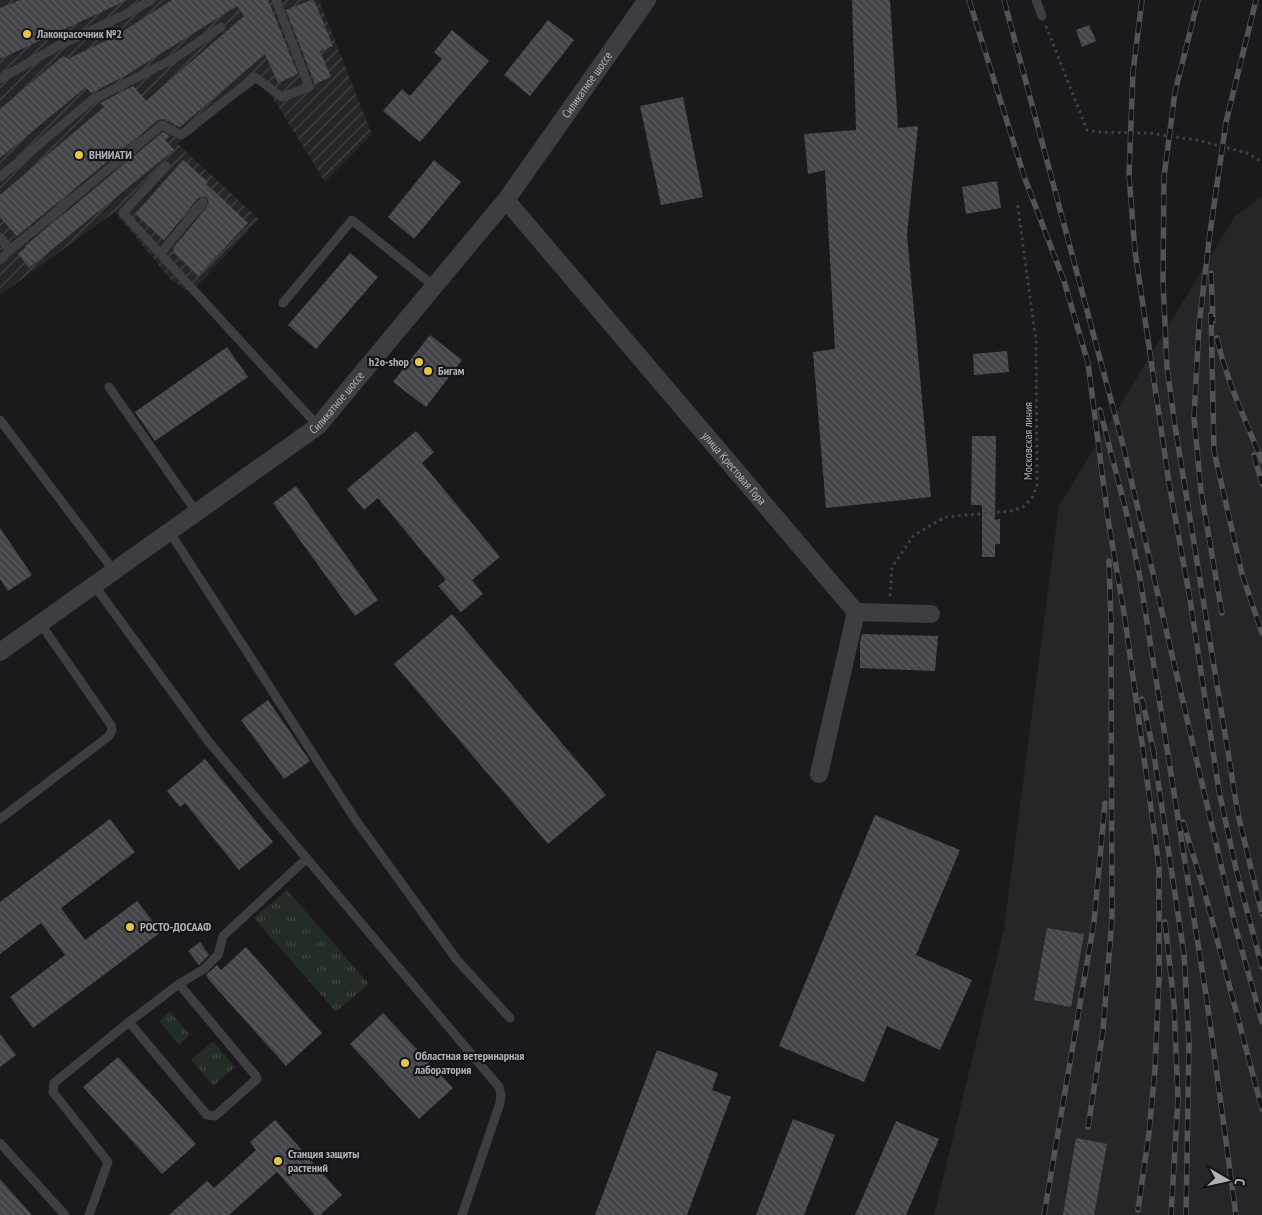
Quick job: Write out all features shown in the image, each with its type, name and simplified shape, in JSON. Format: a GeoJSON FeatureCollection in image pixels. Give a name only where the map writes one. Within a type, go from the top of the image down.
{"type":"FeatureCollection","features":[{"type":"Feature","properties":{"kind":"street","name":"Силикатное шоссе"},"geometry":{"type":"LineString","coordinates":[[0,652],[318,426],[506,200],[647,0]]}},
{"type":"Feature","properties":{"kind":"street","name":"улица Крестовая Гора"},"geometry":{"type":"LineString","coordinates":[[506,200],[856,612]]}},
{"type":"Feature","properties":{"kind":"street"},"geometry":{"type":"LineString","coordinates":[[819,774],[856,612],[931,614]]}},
{"type":"Feature","properties":{"kind":"lane"},"geometry":{"type":"LineString","coordinates":[[0,79],[60,45],[126,14],[150,0]]}},
{"type":"Feature","properties":{"kind":"lane"},"geometry":{"type":"LineString","coordinates":[[0,260],[162,125],[181,135],[255,77],[282,97],[309,88],[276,0]]}},
{"type":"Feature","properties":{"kind":"lane"},"geometry":{"type":"LineString","coordinates":[[1036,0],[1042,16]]}},
{"type":"Feature","properties":{"kind":"lane"},"geometry":{"type":"LineString","coordinates":[[0,176],[92,100],[175,58],[221,27]]}},
{"type":"Feature","properties":{"kind":"lane"},"geometry":{"type":"LineString","coordinates":[[166,166],[123,213],[318,426]]}},
{"type":"Feature","properties":{"kind":"lane"},"geometry":{"type":"LineString","coordinates":[[161,253],[204,202]]}},
{"type":"Feature","properties":{"kind":"lane"},"geometry":{"type":"LineString","coordinates":[[283,303],[352,220],[434,286]]}},
{"type":"Feature","properties":{"kind":"lane"},"geometry":{"type":"LineString","coordinates":[[0,237],[10,250]]}},
{"type":"Feature","properties":{"kind":"lane"},"geometry":{"type":"LineString","coordinates":[[109,387],[197,513]]}},
{"type":"Feature","properties":{"kind":"lane"},"geometry":{"type":"LineString","coordinates":[[0,420],[114,571]]}},
{"type":"Feature","properties":{"kind":"lane"},"geometry":{"type":"LineString","coordinates":[[169,531],[355,819],[457,960],[510,1018]]}},
{"type":"Feature","properties":{"kind":"lane"},"geometry":{"type":"LineString","coordinates":[[94,585],[208,741],[499,1087],[500,1103],[462,1215]]}},
{"type":"Feature","properties":{"kind":"lane"},"geometry":{"type":"LineString","coordinates":[[0,820],[109,736],[112,730],[111,725],[40,623]]}},
{"type":"Feature","properties":{"kind":"lane"},"geometry":{"type":"LineString","coordinates":[[89,1215],[108,1162],[53,1092],[52,1087],[54,1083],[129,1022],[180,984],[204,969],[218,955],[223,936],[306,859]]}},
{"type":"Feature","properties":{"kind":"lane"},"geometry":{"type":"LineString","coordinates":[[129,1022],[207,1115],[215,1116],[257,1080],[256,1076],[180,984]]}},
{"type":"Feature","properties":{"kind":"lane"},"geometry":{"type":"LineString","coordinates":[[0,1143],[65,1215]]}},
{"type":"Feature","properties":{"kind":"path"},"geometry":{"type":"LineString","coordinates":[[1042,16],[1087,130],[1149,133],[1197,140],[1247,153],[1262,162]]}},
{"type":"Feature","properties":{"kind":"path","name":"Московская линия"},"geometry":{"type":"LineString","coordinates":[[889,613],[892,566],[914,535],[946,518],[1011,512],[1023,507],[1032,498],[1037,485],[1036,341],[1017,201]]}},
{"type":"Feature","properties":{"kind":"shaded area"},"geometry":{"type":"Polygon","coordinates":[[[0,0],[319,0],[372,134],[325,182],[261,79],[178,144],[259,219],[191,293],[170,279],[115,212],[0,295],[0,0]]]}},
{"type":"Feature","properties":{"kind":"shaded area"},"geometry":{"type":"Polygon","coordinates":[[[1262,196],[1262,1215],[934,1215],[1004,929],[1059,506],[1235,216],[1262,196]]]}},
{"type":"Feature","properties":{"kind":"green space"},"geometry":{"type":"Polygon","coordinates":[[[287,890],[369,984],[336,1012],[254,918],[287,890]]]}},
{"type":"Feature","properties":{"kind":"green space"},"geometry":{"type":"Polygon","coordinates":[[[170,1011],[190,1035],[179,1045],[159,1021],[170,1011]]]}},
{"type":"Feature","properties":{"kind":"green space"},"geometry":{"type":"Polygon","coordinates":[[[213,1041],[235,1067],[213,1086],[191,1060],[213,1041]]]}},
{"type":"Feature","properties":{"kind":"building","name":"Лакокрасочник №2"},"geometry":{"type":"Polygon","coordinates":[[[20,0],[127,0],[0,59],[0,8],[20,0]]]}},
{"type":"Feature","properties":{"kind":"building"},"geometry":{"type":"Polygon","coordinates":[[[172,0],[268,0],[298,74],[278,83],[265,54],[180,127],[164,119],[158,120],[17,236],[0,217],[0,195],[104,107],[100,103],[133,86],[146,101],[244,16],[237,6],[125,76],[91,93],[86,87],[0,158],[0,109],[63,56],[68,59],[117,35],[172,0]]]}},
{"type":"Feature","properties":{"kind":"building"},"geometry":{"type":"Polygon","coordinates":[[[314,0],[333,46],[320,51],[331,77],[315,84],[286,10],[314,0]]]}},
{"type":"Feature","properties":{"kind":"building"},"geometry":{"type":"Polygon","coordinates":[[[852,0],[890,0],[898,128],[918,126],[907,235],[931,497],[826,508],[813,352],[835,349],[825,170],[808,174],[804,134],[856,130],[852,0]]]}},
{"type":"Feature","properties":{"kind":"building"},"geometry":{"type":"Polygon","coordinates":[[[548,20],[574,40],[530,96],[504,75],[548,20]]]}},
{"type":"Feature","properties":{"kind":"building"},"geometry":{"type":"Polygon","coordinates":[[[1089,25],[1096,41],[1082,47],[1076,30],[1089,25]]]}},
{"type":"Feature","properties":{"kind":"building"},"geometry":{"type":"Polygon","coordinates":[[[452,30],[489,61],[420,142],[383,111],[402,89],[410,96],[442,59],[434,52],[452,30]]]}},
{"type":"Feature","properties":{"kind":"building"},"geometry":{"type":"Polygon","coordinates":[[[683,97],[703,197],[661,205],[640,106],[683,97]]]}},
{"type":"Feature","properties":{"kind":"building"},"geometry":{"type":"Polygon","coordinates":[[[163,132],[170,136],[165,140],[174,150],[29,268],[18,254],[25,246],[163,132]]]}},
{"type":"Feature","properties":{"kind":"building"},"geometry":{"type":"Polygon","coordinates":[[[183,160],[208,182],[206,184],[248,223],[198,276],[173,252],[175,250],[173,248],[208,206],[207,198],[204,196],[198,198],[164,240],[135,214],[183,160]]]}},
{"type":"Feature","properties":{"kind":"building"},"geometry":{"type":"Polygon","coordinates":[[[434,160],[461,182],[414,239],[388,217],[434,160]]]}},
{"type":"Feature","properties":{"kind":"building"},"geometry":{"type":"Polygon","coordinates":[[[997,181],[1001,208],[966,214],[962,187],[997,181]]]}},
{"type":"Feature","properties":{"kind":"building"},"geometry":{"type":"Polygon","coordinates":[[[350,253],[378,277],[316,349],[288,325],[350,253]]]}},
{"type":"Feature","properties":{"kind":"building","name":"Бигам"},"geometry":{"type":"Polygon","coordinates":[[[430,335],[462,360],[426,407],[393,382],[430,335]]]}},
{"type":"Feature","properties":{"kind":"building"},"geometry":{"type":"Polygon","coordinates":[[[227,347],[248,377],[155,441],[135,412],[227,347]]]}},
{"type":"Feature","properties":{"kind":"building"},"geometry":{"type":"Polygon","coordinates":[[[1007,351],[1009,372],[974,375],[973,354],[1007,351]]]}},
{"type":"Feature","properties":{"kind":"building"},"geometry":{"type":"Polygon","coordinates":[[[416,431],[434,452],[422,463],[500,557],[472,580],[483,594],[461,612],[438,586],[446,580],[378,498],[364,510],[347,489],[416,431]]]}},
{"type":"Feature","properties":{"kind":"building"},"geometry":{"type":"Polygon","coordinates":[[[972,436],[996,436],[995,520],[1000,519],[1000,544],[995,544],[995,557],[982,557],[982,505],[971,505],[972,436]]]}},
{"type":"Feature","properties":{"kind":"building"},"geometry":{"type":"Polygon","coordinates":[[[296,486],[378,600],[355,616],[273,503],[296,486]]]}},
{"type":"Feature","properties":{"kind":"building"},"geometry":{"type":"Polygon","coordinates":[[[0,528],[32,575],[8,591],[0,579],[0,528]]]}},
{"type":"Feature","properties":{"kind":"building"},"geometry":{"type":"Polygon","coordinates":[[[452,614],[606,795],[548,844],[394,664],[452,614]]]}},
{"type":"Feature","properties":{"kind":"building"},"geometry":{"type":"Polygon","coordinates":[[[862,634],[938,636],[935,671],[860,668],[860,642],[862,634]]]}},
{"type":"Feature","properties":{"kind":"building"},"geometry":{"type":"Polygon","coordinates":[[[268,700],[310,761],[284,779],[241,720],[268,700]]]}},
{"type":"Feature","properties":{"kind":"building"},"geometry":{"type":"Polygon","coordinates":[[[205,759],[273,842],[239,870],[185,803],[180,807],[167,791],[205,759]]]}},
{"type":"Feature","properties":{"kind":"building"},"geometry":{"type":"Polygon","coordinates":[[[875,815],[960,850],[916,955],[972,980],[940,1050],[887,1026],[864,1082],[779,1046],[875,815]]]}},
{"type":"Feature","properties":{"kind":"building","name":"РОСТО-ДОСААФ"},"geometry":{"type":"Polygon","coordinates":[[[110,819],[135,852],[61,908],[85,940],[137,901],[161,932],[33,1028],[10,997],[65,955],[41,923],[0,954],[0,902],[110,819]]]}},
{"type":"Feature","properties":{"kind":"building"},"geometry":{"type":"Polygon","coordinates":[[[1047,928],[1084,934],[1071,1007],[1034,1000],[1047,928]]]}},
{"type":"Feature","properties":{"kind":"building"},"geometry":{"type":"Polygon","coordinates":[[[200,942],[209,955],[199,965],[188,951],[200,942]]]}},
{"type":"Feature","properties":{"kind":"building"},"geometry":{"type":"Polygon","coordinates":[[[246,947],[322,1033],[286,1066],[206,975],[217,965],[221,970],[246,947]]]}},
{"type":"Feature","properties":{"kind":"building"},"geometry":{"type":"Polygon","coordinates":[[[383,1013],[453,1088],[419,1119],[350,1044],[383,1013]]]}},
{"type":"Feature","properties":{"kind":"building"},"geometry":{"type":"Polygon","coordinates":[[[0,1034],[16,1055],[0,1067],[0,1034]]]}},
{"type":"Feature","properties":{"kind":"building"},"geometry":{"type":"Polygon","coordinates":[[[657,1050],[718,1073],[712,1090],[731,1097],[687,1215],[595,1215],[657,1050]]]}},
{"type":"Feature","properties":{"kind":"building"},"geometry":{"type":"Polygon","coordinates":[[[118,1057],[196,1144],[162,1174],[83,1087],[118,1057]]]}},
{"type":"Feature","properties":{"kind":"building"},"geometry":{"type":"Polygon","coordinates":[[[793,1119],[835,1135],[804,1215],[756,1215],[793,1119]]]}},
{"type":"Feature","properties":{"kind":"building","name":"Станция защиты растений"},"geometry":{"type":"Polygon","coordinates":[[[275,1120],[342,1195],[320,1215],[315,1215],[277,1172],[229,1215],[169,1215],[207,1181],[214,1188],[256,1150],[250,1142],[275,1120]]]}},
{"type":"Feature","properties":{"kind":"building"},"geometry":{"type":"Polygon","coordinates":[[[896,1121],[939,1139],[906,1215],[855,1215],[896,1121]]]}},
{"type":"Feature","properties":{"kind":"building"},"geometry":{"type":"Polygon","coordinates":[[[1076,1138],[1107,1144],[1094,1215],[1063,1215],[1076,1138]]]}},
{"type":"Feature","properties":{"kind":"building"},"geometry":{"type":"Polygon","coordinates":[[[0,1179],[32,1215],[0,1215],[0,1179]]]}},
{"type":"Feature","properties":{"kind":"railway"},"geometry":{"type":"LineString","coordinates":[[969,0],[1025,179],[1064,281],[1088,363],[1108,519],[1125,619],[1159,867],[1159,977],[1155,1069],[1149,1133],[1138,1210]]}},
{"type":"Feature","properties":{"kind":"railway"},"geometry":{"type":"LineString","coordinates":[[1004,0],[1123,445],[1236,929],[1262,1022]]}},
{"type":"Feature","properties":{"kind":"railway"},"geometry":{"type":"LineString","coordinates":[[1142,0],[1133,72],[1129,175],[1135,251],[1169,483],[1190,599],[1219,791],[1236,869],[1262,967]]}},
{"type":"Feature","properties":{"kind":"railway"},"geometry":{"type":"LineString","coordinates":[[1198,0],[1175,92],[1164,177],[1163,281],[1167,367],[1238,814],[1262,914]]}},
{"type":"Feature","properties":{"kind":"railway"},"geometry":{"type":"LineString","coordinates":[[1222,613],[1201,491],[1194,418],[1199,325],[1226,122],[1256,0]]}},
{"type":"Feature","properties":{"kind":"railway"},"geometry":{"type":"LineString","coordinates":[[1211,273],[1213,321]]}},
{"type":"Feature","properties":{"kind":"railway"},"geometry":{"type":"LineString","coordinates":[[1211,314],[1214,451],[1242,574],[1262,633]]}},
{"type":"Feature","properties":{"kind":"railway"},"geometry":{"type":"LineString","coordinates":[[1217,338],[1231,385],[1262,461]]}},
{"type":"Feature","properties":{"kind":"railway"},"geometry":{"type":"LineString","coordinates":[[1100,410],[1127,515],[1140,578],[1207,1001],[1236,1215]]}},
{"type":"Feature","properties":{"kind":"railway"},"geometry":{"type":"LineString","coordinates":[[1254,455],[1262,484]]}},
{"type":"Feature","properties":{"kind":"railway"},"geometry":{"type":"LineString","coordinates":[[1088,1127],[1103,1031],[1112,919],[1109,561]]}},
{"type":"Feature","properties":{"kind":"railway"},"geometry":{"type":"LineString","coordinates":[[1142,699],[1154,753]]}},
{"type":"Feature","properties":{"kind":"railway"},"geometry":{"type":"LineString","coordinates":[[1153,748],[1184,954],[1189,1042],[1186,1215]]}},
{"type":"Feature","properties":{"kind":"railway"},"geometry":{"type":"LineString","coordinates":[[1044,1215],[1094,922],[1105,803]]}},
{"type":"Feature","properties":{"kind":"railway"},"geometry":{"type":"LineString","coordinates":[[1183,822],[1204,890],[1262,1109]]}},
{"type":"Feature","properties":{"kind":"railway"},"geometry":{"type":"LineString","coordinates":[[1165,922],[1174,1004],[1178,1099],[1171,1215]]}},
{"type":"Feature","properties":{"kind":"place","name":"Лакокрасочник №2"},"geometry":{"type":"Point","coordinates":[27,34]}},
{"type":"Feature","properties":{"kind":"place","name":"ВНИИАТИ"},"geometry":{"type":"Point","coordinates":[79,155]}},
{"type":"Feature","properties":{"kind":"place","name":"h2o-shop"},"geometry":{"type":"Point","coordinates":[419,362]}},
{"type":"Feature","properties":{"kind":"place","name":"Бигам"},"geometry":{"type":"Point","coordinates":[428,371]}},
{"type":"Feature","properties":{"kind":"place","name":"РОСТО-ДОСААФ"},"geometry":{"type":"Point","coordinates":[130,927]}},
{"type":"Feature","properties":{"kind":"place","name":"Областная ветеринарная лаборатория"},"geometry":{"type":"Point","coordinates":[405,1063]}},
{"type":"Feature","properties":{"kind":"place","name":"Станция защиты растений"},"geometry":{"type":"Point","coordinates":[278,1161]}}]}
